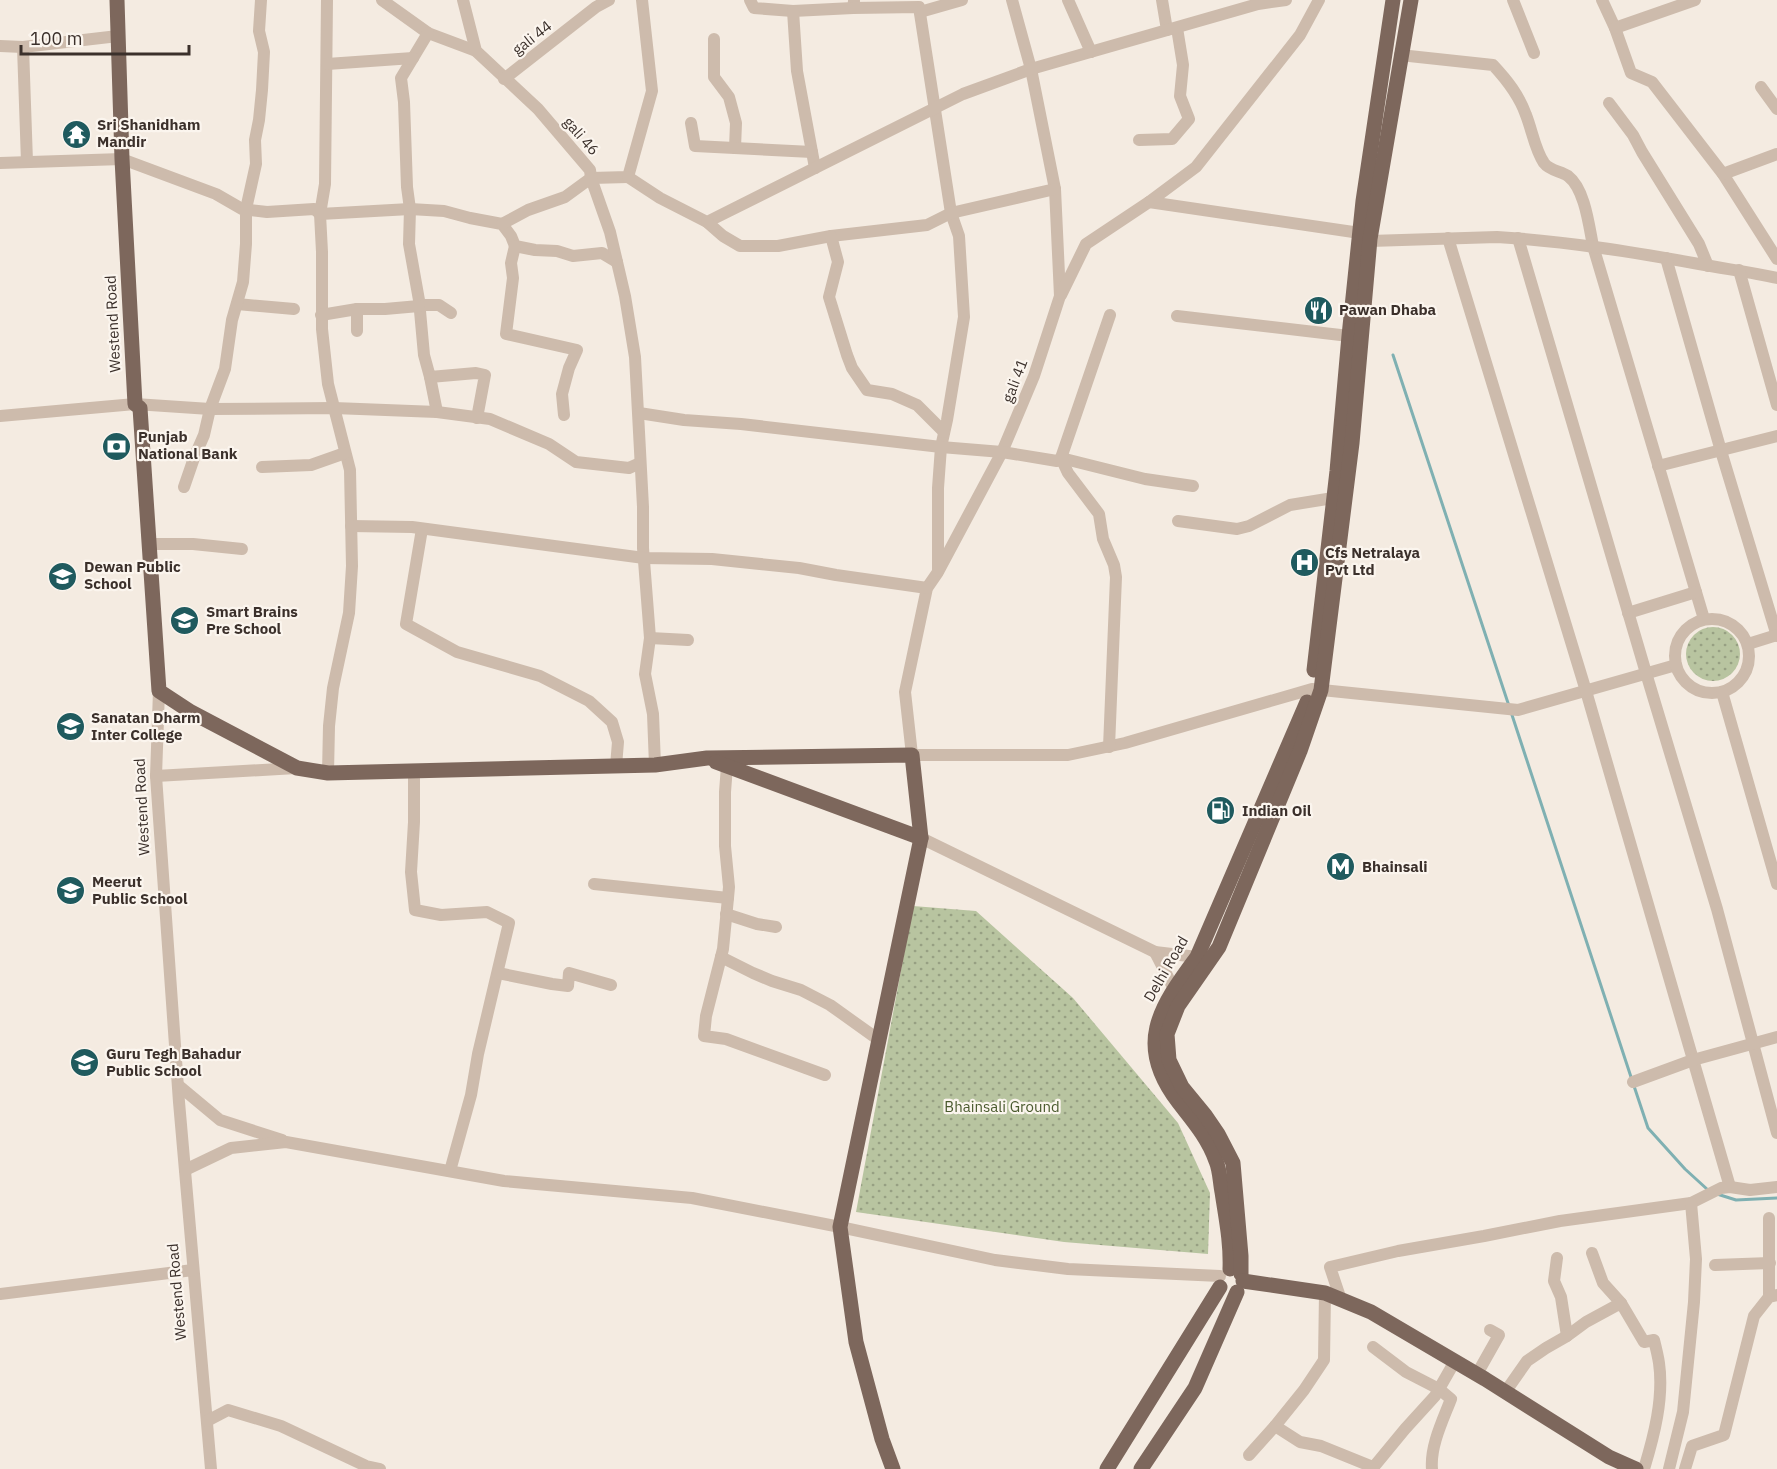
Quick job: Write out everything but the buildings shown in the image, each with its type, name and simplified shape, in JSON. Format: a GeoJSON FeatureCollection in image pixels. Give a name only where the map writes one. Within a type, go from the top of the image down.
{"type":"FeatureCollection","features":[{"type":"Feature","properties":{"kind":"main road","name":"Westend Road"},"geometry":{"type":"LineString","coordinates":[[117,0],[122,159],[135,404],[140,408],[159,691]]}},
{"type":"Feature","properties":{"kind":"main road"},"geometry":{"type":"LineString","coordinates":[[1316,690],[1352,443],[1365,237],[1364,192],[1393,0]]}},
{"type":"Feature","properties":{"kind":"main road"},"geometry":{"type":"LineString","coordinates":[[1316,690],[1348,336],[1411,0]]}},
{"type":"Feature","properties":{"kind":"main road","name":"Delhi Road"},"geometry":{"type":"LineString","coordinates":[[1232,1280],[1242,1256],[1233,1163],[1218,1134],[1182,1087],[1169,1060],[1167,1034],[1178,1006],[1179,993],[1202,959],[1316,690]]}},
{"type":"Feature","properties":{"kind":"main road"},"geometry":{"type":"LineString","coordinates":[[159,691],[191,712],[297,768],[328,772],[655,765],[707,758],[912,755],[921,838],[840,1227],[856,1342],[882,1439],[893,1469]]}},
{"type":"Feature","properties":{"kind":"main road"},"geometry":{"type":"LineString","coordinates":[[707,758],[921,838]]}},
{"type":"Feature","properties":{"kind":"main road"},"geometry":{"type":"LineString","coordinates":[[1232,1280],[1325,1293],[1371,1312],[1477,1374],[1609,1457],[1636,1469]]}},
{"type":"Feature","properties":{"kind":"main road"},"geometry":{"type":"LineString","coordinates":[[1107,1469],[1232,1280]]}},
{"type":"Feature","properties":{"kind":"main road"},"geometry":{"type":"LineString","coordinates":[[1142,1469],[1196,1388],[1232,1280]]}},
{"type":"Feature","properties":{"kind":"street"},"geometry":{"type":"LineString","coordinates":[[184,487],[204,435],[210,409],[225,369],[232,320],[243,282],[246,209],[256,164],[255,140],[262,90],[264,52],[259,31],[261,0]]}},
{"type":"Feature","properties":{"kind":"street"},"geometry":{"type":"LineString","coordinates":[[327,0],[325,184],[320,214],[321,315],[328,384],[350,470],[352,566],[349,613],[333,688],[328,772]]}},
{"type":"Feature","properties":{"kind":"street"},"geometry":{"type":"LineString","coordinates":[[382,0],[428,33],[476,51]]}},
{"type":"Feature","properties":{"kind":"street"},"geometry":{"type":"LineString","coordinates":[[463,0],[476,51]]}},
{"type":"Feature","properties":{"kind":"street","name":"gali 44"},"geometry":{"type":"LineString","coordinates":[[504,79],[595,3],[609,0]]}},
{"type":"Feature","properties":{"kind":"street"},"geometry":{"type":"LineString","coordinates":[[642,0],[652,91],[628,177],[660,198],[707,222],[723,236],[740,246],[778,246],[831,236],[927,225],[951,213],[1055,189]]}},
{"type":"Feature","properties":{"kind":"street"},"geometry":{"type":"LineString","coordinates":[[750,0],[753,9],[793,11],[853,4],[919,7],[951,213],[959,236],[964,317],[941,447],[938,488],[938,572]]}},
{"type":"Feature","properties":{"kind":"street"},"geometry":{"type":"LineString","coordinates":[[920,12],[962,0]]}},
{"type":"Feature","properties":{"kind":"street","name":"gali 41"},"geometry":{"type":"LineString","coordinates":[[912,755],[905,692],[927,588],[938,572],[1002,452],[1034,376],[1060,296],[1055,189],[1031,69],[1012,0]]}},
{"type":"Feature","properties":{"kind":"street"},"geometry":{"type":"LineString","coordinates":[[1068,0],[1091,52]]}},
{"type":"Feature","properties":{"kind":"street"},"geometry":{"type":"LineString","coordinates":[[1139,140],[1172,139],[1189,119],[1180,96],[1183,66],[1162,0]]}},
{"type":"Feature","properties":{"kind":"street"},"geometry":{"type":"LineString","coordinates":[[707,222],[963,94],[1031,69],[1258,4],[1286,0]]}},
{"type":"Feature","properties":{"kind":"street"},"geometry":{"type":"LineString","coordinates":[[1060,296],[1086,244],[1196,167],[1300,35],[1319,0]]}},
{"type":"Feature","properties":{"kind":"street"},"geometry":{"type":"LineString","coordinates":[[1513,0],[1534,53]]}},
{"type":"Feature","properties":{"kind":"street"},"geometry":{"type":"LineString","coordinates":[[1602,0],[1631,73],[1652,82],[1723,174],[1777,259]]}},
{"type":"Feature","properties":{"kind":"street"},"geometry":{"type":"LineString","coordinates":[[1615,28],[1694,0]]}},
{"type":"Feature","properties":{"kind":"street"},"geometry":{"type":"LineString","coordinates":[[793,11],[797,70],[815,168]]}},
{"type":"Feature","properties":{"kind":"street"},"geometry":{"type":"LineString","coordinates":[[428,33],[401,78],[410,209],[409,244],[424,355],[437,412]]}},
{"type":"Feature","properties":{"kind":"street"},"geometry":{"type":"LineString","coordinates":[[0,46],[23,47],[118,36]]}},
{"type":"Feature","properties":{"kind":"street"},"geometry":{"type":"LineString","coordinates":[[714,39],[714,77],[729,97],[735,123],[735,148]]}},
{"type":"Feature","properties":{"kind":"street"},"geometry":{"type":"LineString","coordinates":[[23,47],[27,162]]}},
{"type":"Feature","properties":{"kind":"street","name":"gali 46"},"geometry":{"type":"LineString","coordinates":[[476,51],[538,109],[590,170],[591,178],[628,177]]}},
{"type":"Feature","properties":{"kind":"street"},"geometry":{"type":"LineString","coordinates":[[1400,55],[1493,64],[1512,87],[1525,112],[1545,165],[1570,178],[1578,191],[1584,205],[1593,246],[1704,619]]}},
{"type":"Feature","properties":{"kind":"street"},"geometry":{"type":"LineString","coordinates":[[327,64],[413,58]]}},
{"type":"Feature","properties":{"kind":"street"},"geometry":{"type":"LineString","coordinates":[[1761,87],[1777,109]]}},
{"type":"Feature","properties":{"kind":"street"},"geometry":{"type":"LineString","coordinates":[[1609,102],[1633,135],[1699,244],[1708,266]]}},
{"type":"Feature","properties":{"kind":"street"},"geometry":{"type":"LineString","coordinates":[[691,123],[694,146],[812,152]]}},
{"type":"Feature","properties":{"kind":"street"},"geometry":{"type":"LineString","coordinates":[[1723,174],[1777,154]]}},
{"type":"Feature","properties":{"kind":"street"},"geometry":{"type":"LineString","coordinates":[[0,163],[122,159],[216,194],[242,209],[267,212],[314,209],[320,214],[410,209],[444,211],[470,219],[502,224],[528,210],[565,197],[591,178],[610,232],[634,357],[639,413],[644,558],[650,638],[645,674],[653,714],[655,765]]}},
{"type":"Feature","properties":{"kind":"street"},"geometry":{"type":"LineString","coordinates":[[1149,202],[1365,237],[1497,237],[1593,246],[1777,278]]}},
{"type":"Feature","properties":{"kind":"street"},"geometry":{"type":"LineString","coordinates":[[502,224],[515,246],[511,263],[513,278],[506,334],[576,350],[562,394],[564,415]]}},
{"type":"Feature","properties":{"kind":"street"},"geometry":{"type":"LineString","coordinates":[[831,236],[838,262],[829,297],[852,369],[867,390],[892,394],[917,405],[944,432]]}},
{"type":"Feature","properties":{"kind":"street"},"geometry":{"type":"LineString","coordinates":[[1448,238],[1586,691],[1693,1060],[1726,1187]]}},
{"type":"Feature","properties":{"kind":"street"},"geometry":{"type":"LineString","coordinates":[[1518,238],[1717,909],[1777,1133]]}},
{"type":"Feature","properties":{"kind":"street"},"geometry":{"type":"LineString","coordinates":[[515,246],[557,251],[573,256],[603,254],[617,262]]}},
{"type":"Feature","properties":{"kind":"street"},"geometry":{"type":"LineString","coordinates":[[1666,258],[1777,636],[1748,644]]}},
{"type":"Feature","properties":{"kind":"street"},"geometry":{"type":"LineString","coordinates":[[1738,270],[1777,405]]}},
{"type":"Feature","properties":{"kind":"street"},"geometry":{"type":"LineString","coordinates":[[237,304],[294,309]]}},
{"type":"Feature","properties":{"kind":"street"},"geometry":{"type":"LineString","coordinates":[[321,315],[357,309],[385,309],[419,305],[439,305],[451,313]]}},
{"type":"Feature","properties":{"kind":"street"},"geometry":{"type":"LineString","coordinates":[[357,309],[357,331]]}},
{"type":"Feature","properties":{"kind":"street"},"geometry":{"type":"LineString","coordinates":[[639,413],[684,420],[1002,452],[1057,461],[1061,458],[1110,315]]}},
{"type":"Feature","properties":{"kind":"street"},"geometry":{"type":"LineString","coordinates":[[1177,315],[1348,336]]}},
{"type":"Feature","properties":{"kind":"street"},"geometry":{"type":"LineString","coordinates":[[430,377],[476,373],[485,375],[477,418]]}},
{"type":"Feature","properties":{"kind":"street"},"geometry":{"type":"LineString","coordinates":[[0,416],[135,404],[210,409],[334,408],[437,412],[490,420],[549,444],[576,462],[629,468],[640,463]]}},
{"type":"Feature","properties":{"kind":"street"},"geometry":{"type":"LineString","coordinates":[[1658,466],[1777,436]]}},
{"type":"Feature","properties":{"kind":"street"},"geometry":{"type":"LineString","coordinates":[[262,467],[311,465],[345,453]]}},
{"type":"Feature","properties":{"kind":"street"},"geometry":{"type":"LineString","coordinates":[[1061,458],[1068,473],[1099,514],[1103,539],[1114,565],[1116,577],[1109,747]]}},
{"type":"Feature","properties":{"kind":"street"},"geometry":{"type":"LineString","coordinates":[[1061,458],[1146,479],[1193,486]]}},
{"type":"Feature","properties":{"kind":"street"},"geometry":{"type":"LineString","coordinates":[[1178,521],[1237,529],[1249,526],[1290,505],[1333,498]]}},
{"type":"Feature","properties":{"kind":"street"},"geometry":{"type":"LineString","coordinates":[[351,526],[423,529],[644,558],[712,559],[799,568],[927,588]]}},
{"type":"Feature","properties":{"kind":"street"},"geometry":{"type":"LineString","coordinates":[[423,529],[406,624],[458,652],[540,676],[589,701],[612,722],[618,742],[616,766]]}},
{"type":"Feature","properties":{"kind":"street"},"geometry":{"type":"LineString","coordinates":[[149,544],[193,544],[242,549]]}},
{"type":"Feature","properties":{"kind":"street"},"geometry":{"type":"LineString","coordinates":[[1628,614],[1696,592]]}},
{"type":"Feature","properties":{"kind":"street"},"geometry":{"type":"LineString","coordinates":[[1704,619],[1722,619],[1731,623],[1738,628],[1748,644],[1749,659],[1745,673],[1736,685],[1722,692],[1702,692],[1693,688],[1679,674],[1676,665],[1674,655],[1680,636],[1694,622],[1704,619]]}},
{"type":"Feature","properties":{"kind":"street"},"geometry":{"type":"LineString","coordinates":[[650,638],[688,640]]}},
{"type":"Feature","properties":{"kind":"street"},"geometry":{"type":"LineString","coordinates":[[912,755],[1068,756],[1109,747],[1316,690],[1511,709],[1586,691],[1676,665]]}},
{"type":"Feature","properties":{"kind":"street","name":"Westend Road"},"geometry":{"type":"LineString","coordinates":[[159,691],[156,776],[178,1085],[211,1469]]}},
{"type":"Feature","properties":{"kind":"street"},"geometry":{"type":"LineString","coordinates":[[1722,692],[1777,884]]}},
{"type":"Feature","properties":{"kind":"street"},"geometry":{"type":"LineString","coordinates":[[728,766],[725,792],[725,846],[729,887],[721,957],[706,1016],[704,1036],[726,1039],[825,1075]]}},
{"type":"Feature","properties":{"kind":"street"},"geometry":{"type":"LineString","coordinates":[[156,776],[297,768]]}},
{"type":"Feature","properties":{"kind":"street"},"geometry":{"type":"LineString","coordinates":[[414,770],[411,872],[415,910],[441,915],[487,912],[510,923],[478,1054],[471,1095],[450,1171]]}},
{"type":"Feature","properties":{"kind":"street"},"geometry":{"type":"LineString","coordinates":[[921,838],[1155,952],[1202,959]]}},
{"type":"Feature","properties":{"kind":"street"},"geometry":{"type":"LineString","coordinates":[[594,884],[728,898]]}},
{"type":"Feature","properties":{"kind":"street"},"geometry":{"type":"LineString","coordinates":[[726,914],[757,924],[776,927]]}},
{"type":"Feature","properties":{"kind":"street"},"geometry":{"type":"LineString","coordinates":[[1155,952],[1179,993]]}},
{"type":"Feature","properties":{"kind":"street"},"geometry":{"type":"LineString","coordinates":[[721,957],[753,973],[801,990],[831,1005],[879,1040]]}},
{"type":"Feature","properties":{"kind":"street"},"geometry":{"type":"LineString","coordinates":[[498,973],[568,986],[569,973],[611,985]]}},
{"type":"Feature","properties":{"kind":"street"},"geometry":{"type":"LineString","coordinates":[[1633,1082],[1693,1060],[1777,1037]]}},
{"type":"Feature","properties":{"kind":"street"},"geometry":{"type":"LineString","coordinates":[[178,1085],[220,1120],[286,1142],[504,1181],[692,1198],[995,1260],[1068,1269],[1232,1280]]}},
{"type":"Feature","properties":{"kind":"street"},"geometry":{"type":"LineString","coordinates":[[185,1170],[231,1148],[286,1142]]}},
{"type":"Feature","properties":{"kind":"street"},"geometry":{"type":"LineString","coordinates":[[1341,1300],[1330,1268],[1398,1251],[1560,1221],[1696,1200],[1726,1187],[1750,1190],[1777,1187]]}},
{"type":"Feature","properties":{"kind":"street"},"geometry":{"type":"LineString","coordinates":[[1669,1469],[1683,1412],[1694,1302],[1696,1200]]}},
{"type":"Feature","properties":{"kind":"street"},"geometry":{"type":"LineString","coordinates":[[1685,1469],[1692,1446],[1724,1435],[1754,1316],[1773,1296],[1770,1218]]}},
{"type":"Feature","properties":{"kind":"street"},"geometry":{"type":"LineString","coordinates":[[1592,1253],[1603,1283],[1621,1303],[1644,1342],[1654,1340],[1659,1364],[1659,1400],[1655,1430],[1644,1469]]}},
{"type":"Feature","properties":{"kind":"street"},"geometry":{"type":"LineString","coordinates":[[1557,1258],[1554,1281],[1561,1297],[1567,1336]]}},
{"type":"Feature","properties":{"kind":"street"},"geometry":{"type":"LineString","coordinates":[[1715,1265],[1770,1263]]}},
{"type":"Feature","properties":{"kind":"street"},"geometry":{"type":"LineString","coordinates":[[0,1294],[193,1270]]}},
{"type":"Feature","properties":{"kind":"street"},"geometry":{"type":"LineString","coordinates":[[1249,1455],[1304,1390],[1324,1360],[1325,1293]]}},
{"type":"Feature","properties":{"kind":"street"},"geometry":{"type":"LineString","coordinates":[[1506,1392],[1527,1361],[1586,1322],[1621,1303]]}},
{"type":"Feature","properties":{"kind":"street"},"geometry":{"type":"LineString","coordinates":[[1477,1374],[1499,1335],[1490,1330]]}},
{"type":"Feature","properties":{"kind":"street"},"geometry":{"type":"LineString","coordinates":[[1373,1347],[1406,1372],[1439,1389],[1451,1399],[1438,1432],[1431,1463],[1432,1469]]}},
{"type":"Feature","properties":{"kind":"street"},"geometry":{"type":"LineString","coordinates":[[1275,1426],[1300,1442],[1321,1446],[1373,1468],[1435,1396],[1455,1361]]}},
{"type":"Feature","properties":{"kind":"street"},"geometry":{"type":"LineString","coordinates":[[207,1420],[228,1410],[280,1426],[366,1466],[380,1469]]}},
{"type":"Feature","properties":{"kind":"green space"},"geometry":{"type":"Polygon","coordinates":[[[1713,627],[1723,629],[1732,635],[1738,644],[1740,654],[1738,664],[1732,673],[1723,679],[1713,681],[1703,679],[1694,673],[1688,664],[1686,654],[1688,644],[1694,635],[1703,629],[1713,627]]]}},
{"type":"Feature","properties":{"kind":"green space","name":"Bhainsali Ground"},"geometry":{"type":"Polygon","coordinates":[[[913,906],[976,911],[1073,998],[1178,1123],[1210,1193],[1208,1254],[1064,1242],[856,1212],[913,906]]]}},
{"type":"Feature","properties":{"kind":"waterway"},"geometry":{"type":"LineString","coordinates":[[1393,355],[1509,706]]}},
{"type":"Feature","properties":{"kind":"waterway"},"geometry":{"type":"LineString","coordinates":[[1511,712],[1632,1080]]}},
{"type":"Feature","properties":{"kind":"waterway"},"geometry":{"type":"LineString","coordinates":[[1634,1086],[1648,1128],[1685,1169],[1708,1190]]}},
{"type":"Feature","properties":{"kind":"waterway"},"geometry":{"type":"LineString","coordinates":[[1717,1194],[1736,1200],[1777,1198]]}},
{"type":"Feature","properties":{"kind":"place","name":"Sri Shanidham Mandir"},"geometry":{"type":"Point","coordinates":[76,134]}},
{"type":"Feature","properties":{"kind":"place","name":"Pawan Dhaba"},"geometry":{"type":"Point","coordinates":[1318,310]}},
{"type":"Feature","properties":{"kind":"place","name":"Punjab National Bank"},"geometry":{"type":"Point","coordinates":[117,446]}},
{"type":"Feature","properties":{"kind":"place","name":"Cfs Netralaya Pvt Ltd"},"geometry":{"type":"Point","coordinates":[1304,562]}},
{"type":"Feature","properties":{"kind":"place","name":"Dewan Public School"},"geometry":{"type":"Point","coordinates":[63,576]}},
{"type":"Feature","properties":{"kind":"place","name":"Smart Brains Pre School"},"geometry":{"type":"Point","coordinates":[185,621]}},
{"type":"Feature","properties":{"kind":"place","name":"Sanatan Dharm Inter College"},"geometry":{"type":"Point","coordinates":[70,727]}},
{"type":"Feature","properties":{"kind":"place","name":"Indian Oil"},"geometry":{"type":"Point","coordinates":[1221,811]}},
{"type":"Feature","properties":{"kind":"place","name":"Bhainsali"},"geometry":{"type":"Point","coordinates":[1341,867]}},
{"type":"Feature","properties":{"kind":"place","name":"Meerut Public School"},"geometry":{"type":"Point","coordinates":[71,891]}},
{"type":"Feature","properties":{"kind":"place","name":"Guru Tegh Bahadur Public School"},"geometry":{"type":"Point","coordinates":[85,1063]}}]}
